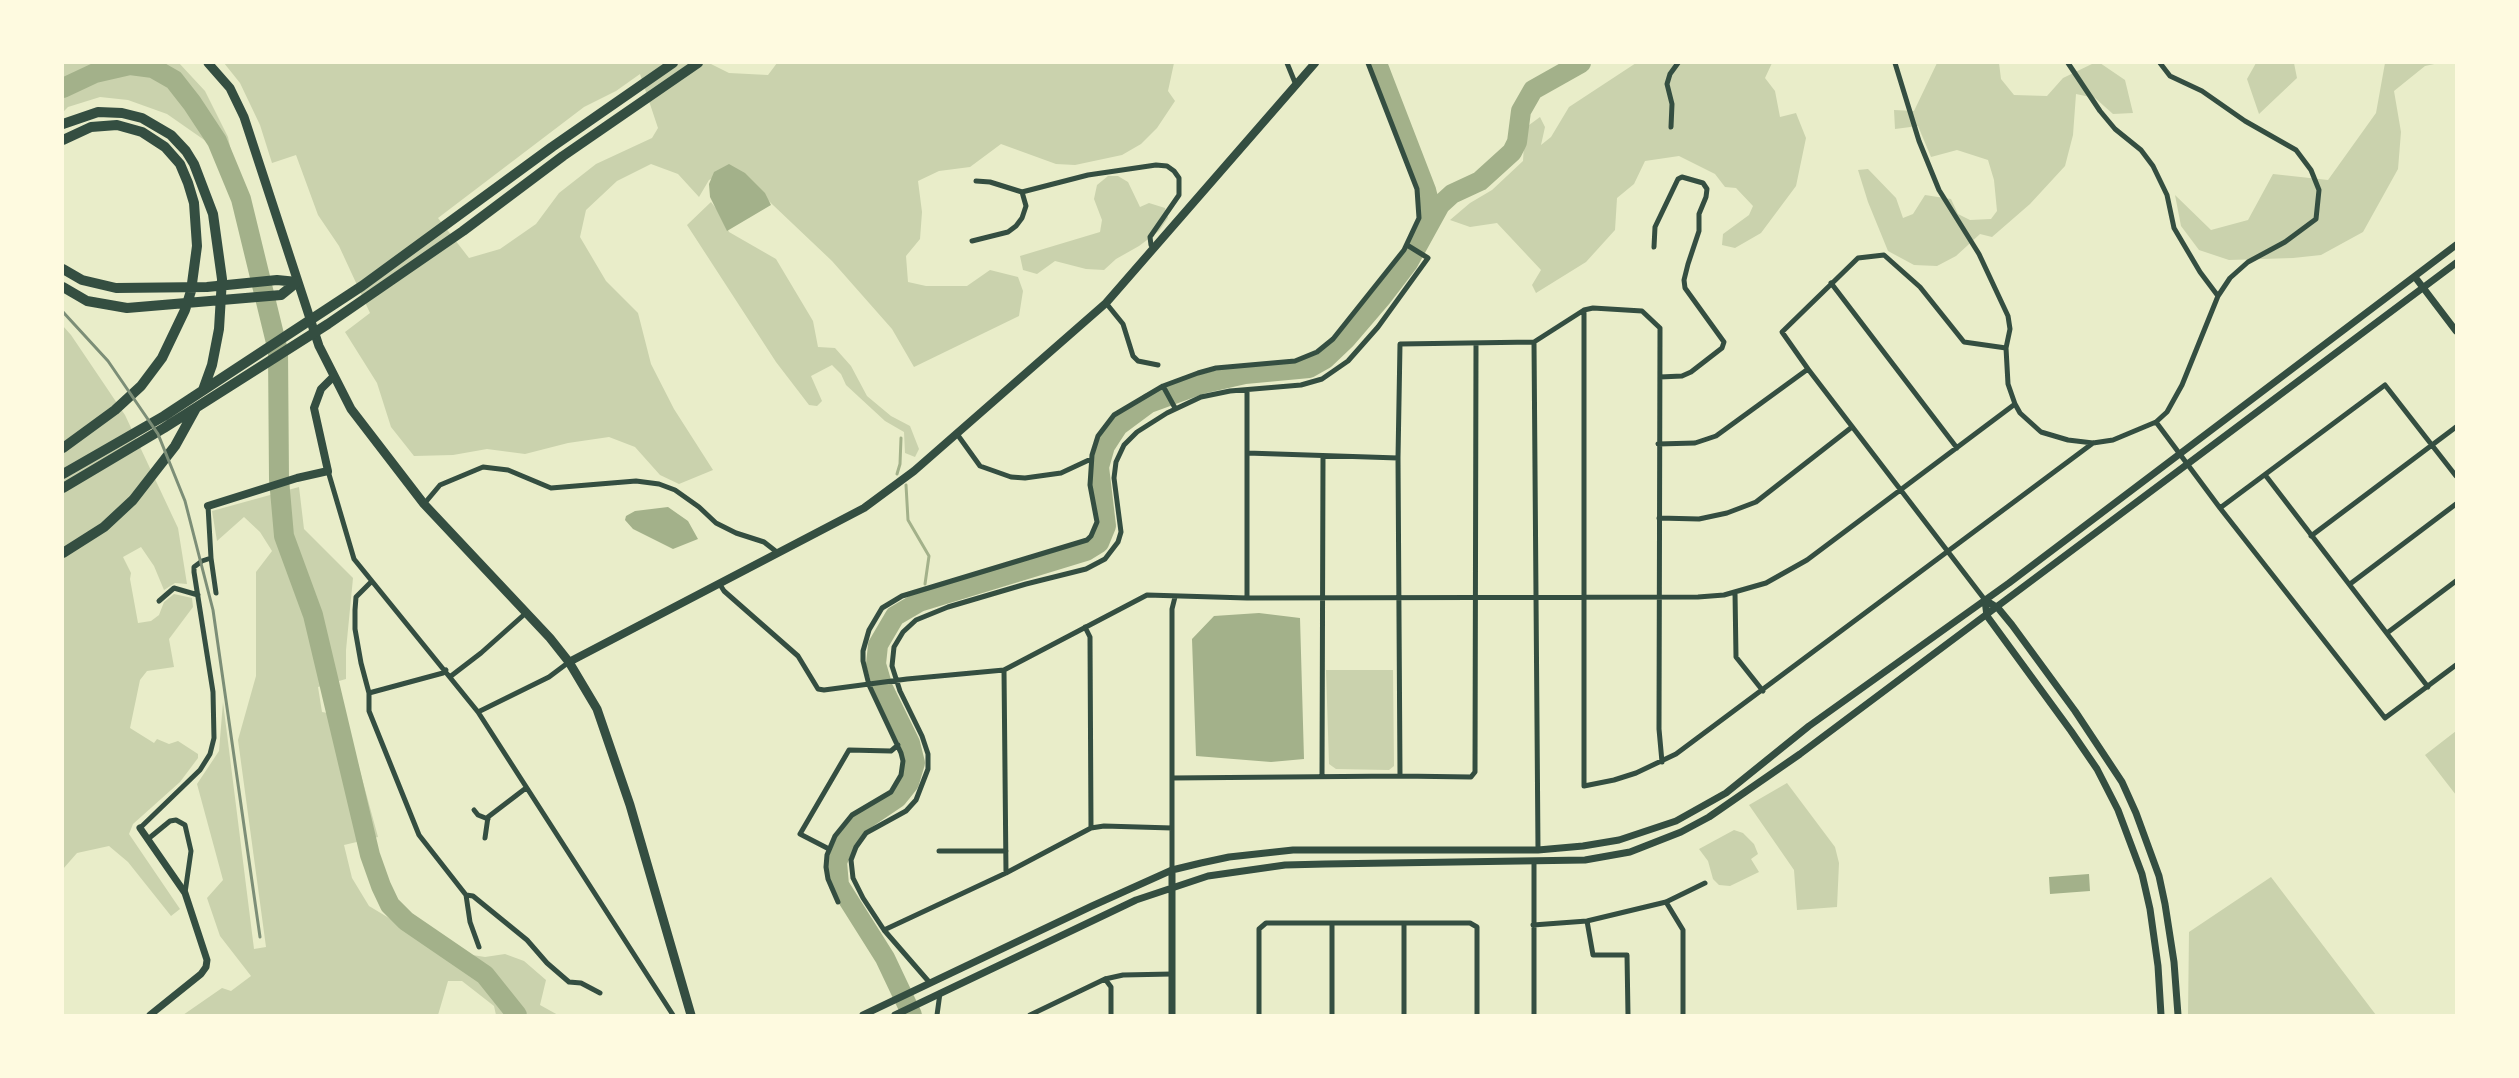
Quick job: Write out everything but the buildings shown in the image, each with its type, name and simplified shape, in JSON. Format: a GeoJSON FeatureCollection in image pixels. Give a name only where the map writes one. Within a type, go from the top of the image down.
{"type":"FeatureCollection","features":[{"type":"Feature","properties":{"kind":"highway"},"geometry":{"type":"LineString","coordinates":[[63,474],[164,416],[362,286],[552,147],[673,63]]}},
{"type":"Feature","properties":{"kind":"highway"},"geometry":{"type":"LineString","coordinates":[[63,488],[164,428],[300,342],[463,231],[563,156],[698,63]]}},
{"type":"Feature","properties":{"kind":"highway"},"geometry":{"type":"LineString","coordinates":[[63,124],[87,114],[109,111],[142,118],[171,135],[186,151],[206,195],[216,233],[222,279],[219,329],[212,365],[200,400],[188,424],[155,474],[133,500],[104,527],[63,553]]}},
{"type":"Feature","properties":{"kind":"highway"},"geometry":{"type":"LineString","coordinates":[[63,140],[91,127],[117,125],[141,132],[165,147],[180,164],[188,183],[194,203],[197,246],[191,291],[185,310],[162,357],[141,386],[116,410],[63,448]]}},
{"type":"Feature","properties":{"kind":"highway"},"geometry":{"type":"LineString","coordinates":[[63,269],[82,280],[116,288],[228,286],[277,280],[297,282]]}},
{"type":"Feature","properties":{"kind":"highway"},"geometry":{"type":"LineString","coordinates":[[63,287],[87,301],[127,308],[280,295],[297,282]]}},
{"type":"Feature","properties":{"kind":"main road"},"geometry":{"type":"LineString","coordinates":[[208,63],[230,88],[244,117],[319,346],[351,409],[424,504],[527,612],[569,662],[597,709],[613,750],[691,1015]]}},
{"type":"Feature","properties":{"kind":"main road"},"geometry":{"type":"LineString","coordinates":[[569,662],[864,508],[914,471],[1106,303],[1315,63]]}},
{"type":"Feature","properties":{"kind":"main road"},"geometry":{"type":"LineString","coordinates":[[208,506],[297,478],[328,471],[314,408],[321,389],[333,376]]}},
{"type":"Feature","properties":{"kind":"street"},"geometry":{"type":"LineString","coordinates":[[1287,63],[1296,85]]}},
{"type":"Feature","properties":{"kind":"street"},"geometry":{"type":"LineString","coordinates":[[838,902],[828,879],[829,849],[835,836],[852,815],[891,792],[897,784],[903,761],[863,661],[865,641],[873,621],[890,603],[910,593],[1081,543],[1091,536],[1097,522],[1090,485],[1091,459],[1098,436],[1114,415],[1164,387],[1216,368],[1295,361],[1317,352],[1333,339],[1408,246],[1419,218],[1417,189],[1368,63]]}},
{"type":"Feature","properties":{"kind":"street"},"geometry":{"type":"LineString","coordinates":[[1671,127],[1672,104],[1667,84],[1670,74],[1678,63]]}},
{"type":"Feature","properties":{"kind":"street"},"geometry":{"type":"LineString","coordinates":[[1895,63],[1919,141],[1939,190],[1972,243],[2003,303],[2010,329],[2006,348],[2008,384],[2015,404],[2020,413],[2041,432],[2068,440],[2093,443],[2113,440],[2156,422],[2167,412],[2182,385],[2218,296],[2230,279],[2248,262],[2285,242],[2316,219],[2319,190],[2311,170],[2296,150],[2245,121],[2202,91],[2170,76],[2160,63]]}},
{"type":"Feature","properties":{"kind":"street"},"geometry":{"type":"LineString","coordinates":[[2068,63],[2100,111],[2115,129],[2141,150],[2153,166],[2167,195],[2174,228],[2200,272],[2218,296]]}},
{"type":"Feature","properties":{"kind":"street"},"geometry":{"type":"LineString","coordinates":[[976,181],[990,182],[1023,192],[1088,175],[1155,165],[1167,166],[1174,171],[1180,186],[1174,204],[1150,237],[1151,245],[1155,247]]}},
{"type":"Feature","properties":{"kind":"street"},"geometry":{"type":"LineString","coordinates":[[1654,247],[1654,227],[1678,179],[1682,177],[1703,183],[1707,189],[1706,197],[1699,214],[1699,231],[1688,264],[1685,288],[1724,342],[1722,348],[1691,372],[1682,376],[1660,377]]}},
{"type":"Feature","properties":{"kind":"street"},"geometry":{"type":"LineString","coordinates":[[972,241],[1008,232],[1016,226],[1026,206],[1023,192]]}},
{"type":"Feature","properties":{"kind":"street"},"geometry":{"type":"LineString","coordinates":[[863,1015],[1172,870],[1229,856],[1293,850],[1538,850],[1619,840],[1676,821],[1726,793],[1809,726],[1986,600],[2456,245]]}},
{"type":"Feature","properties":{"kind":"street"},"geometry":{"type":"LineString","coordinates":[[930,983],[884,930],[853,878],[851,860],[856,847],[866,833],[906,811],[916,800],[928,769],[928,754],[922,736],[893,681],[894,647],[903,632],[916,620],[948,607],[1086,569],[1105,559],[1118,542],[1121,532],[1114,478],[1116,462],[1124,445],[1137,432],[1174,406],[1201,397],[1301,385],[1322,379],[1348,361],[1378,327],[1428,258],[1408,246]]}},
{"type":"Feature","properties":{"kind":"street"},"geometry":{"type":"LineString","coordinates":[[2006,348],[1964,342],[1920,287],[1884,255],[1858,258],[1782,332],[1947,553],[1986,600],[1998,608],[2105,754],[2122,782],[2159,876],[2174,962],[2178,1015]]}},
{"type":"Feature","properties":{"kind":"street"},"geometry":{"type":"LineString","coordinates":[[897,1014],[1136,900],[1208,876],[1286,865],[1585,860],[1630,852],[1658,843],[1709,817],[1800,754],[1998,608],[2456,262]]}},
{"type":"Feature","properties":{"kind":"street"},"geometry":{"type":"LineString","coordinates":[[2415,276],[2456,330]]}},
{"type":"Feature","properties":{"kind":"street"},"geometry":{"type":"LineString","coordinates":[[1831,283],[1957,448]]}},
{"type":"Feature","properties":{"kind":"street"},"geometry":{"type":"LineString","coordinates":[[1106,303],[1123,324],[1133,356],[1138,361],[1158,364]]}},
{"type":"Feature","properties":{"kind":"street"},"geometry":{"type":"LineString","coordinates":[[1400,777],[1398,458],[1400,344],[1534,342],[1584,310],[1593,308],[1642,311],[1660,328],[1659,729],[1662,762]]}},
{"type":"Feature","properties":{"kind":"street"},"geometry":{"type":"LineString","coordinates":[[1584,310],[1584,786],[1614,780],[1662,762],[1710,731],[2093,443]]}},
{"type":"Feature","properties":{"kind":"street"},"geometry":{"type":"LineString","coordinates":[[1534,342],[1538,850]]}},
{"type":"Feature","properties":{"kind":"street"},"geometry":{"type":"LineString","coordinates":[[1172,778],[1471,777],[1475,772],[1476,343]]}},
{"type":"Feature","properties":{"kind":"street"},"geometry":{"type":"LineString","coordinates":[[1658,444],[1695,443],[1716,436],[1808,369]]}},
{"type":"Feature","properties":{"kind":"street"},"geometry":{"type":"LineString","coordinates":[[2220,508],[2385,386],[2456,476]]}},
{"type":"Feature","properties":{"kind":"street"},"geometry":{"type":"LineString","coordinates":[[1164,387],[1174,406]]}},
{"type":"Feature","properties":{"kind":"street"},"geometry":{"type":"LineString","coordinates":[[1247,390],[1247,597]]}},
{"type":"Feature","properties":{"kind":"street"},"geometry":{"type":"LineString","coordinates":[[719,583],[724,591],[798,657],[819,689],[1004,670],[1147,595],[1175,597],[1698,597],[1735,592],[1766,583],[1786,573],[2015,404]]}},
{"type":"Feature","properties":{"kind":"street"},"geometry":{"type":"LineString","coordinates":[[2156,422],[2220,508],[2385,718],[2456,665]]}},
{"type":"Feature","properties":{"kind":"street"},"geometry":{"type":"LineString","coordinates":[[1659,518],[1698,519],[1727,513],[1756,502],[1852,427]]}},
{"type":"Feature","properties":{"kind":"street"},"geometry":{"type":"LineString","coordinates":[[2311,536],[2456,427]]}},
{"type":"Feature","properties":{"kind":"street"},"geometry":{"type":"LineString","coordinates":[[957,434],[980,466],[1011,477],[1025,478],[1061,472],[1091,459]]}},
{"type":"Feature","properties":{"kind":"street"},"geometry":{"type":"LineString","coordinates":[[1247,453],[1398,458]]}},
{"type":"Feature","properties":{"kind":"street"},"geometry":{"type":"LineString","coordinates":[[1322,776],[1323,456]]}},
{"type":"Feature","properties":{"kind":"street"},"geometry":{"type":"LineString","coordinates":[[424,504],[440,485],[483,467],[508,470],[551,488],[636,481],[659,484],[675,490],[699,507],[716,523],[764,542],[778,553]]}},
{"type":"Feature","properties":{"kind":"street"},"geometry":{"type":"LineString","coordinates":[[328,471],[354,559],[478,712],[674,1015]]}},
{"type":"Feature","properties":{"kind":"street"},"geometry":{"type":"LineString","coordinates":[[2266,476],[2428,687]]}},
{"type":"Feature","properties":{"kind":"street"},"geometry":{"type":"LineString","coordinates":[[2350,584],[2456,504]]}},
{"type":"Feature","properties":{"kind":"street"},"geometry":{"type":"LineString","coordinates":[[208,506],[216,593]]}},
{"type":"Feature","properties":{"kind":"street"},"geometry":{"type":"LineString","coordinates":[[150,1015],[195,980],[206,967],[207,960],[185,893],[140,828],[200,770],[212,747],[215,727],[213,692],[194,567],[211,558]]}},
{"type":"Feature","properties":{"kind":"street"},"geometry":{"type":"LineString","coordinates":[[2387,633],[2456,581]]}},
{"type":"Feature","properties":{"kind":"street"},"geometry":{"type":"LineString","coordinates":[[371,582],[356,597],[355,610],[361,663],[369,693],[369,711],[419,835],[466,895],[470,922],[479,947]]}},
{"type":"Feature","properties":{"kind":"street"},"geometry":{"type":"LineString","coordinates":[[159,601],[174,588],[198,596]]}},
{"type":"Feature","properties":{"kind":"street"},"geometry":{"type":"LineString","coordinates":[[1735,592],[1736,657],[1763,691]]}},
{"type":"Feature","properties":{"kind":"street"},"geometry":{"type":"LineString","coordinates":[[1172,1015],[1172,609],[1175,597]]}},
{"type":"Feature","properties":{"kind":"street"},"geometry":{"type":"LineString","coordinates":[[1986,600],[1987,616],[2084,750],[2118,810],[2142,874],[2150,909],[2158,966],[2161,1015]]}},
{"type":"Feature","properties":{"kind":"street"},"geometry":{"type":"LineString","coordinates":[[451,676],[527,612]]}},
{"type":"Feature","properties":{"kind":"street"},"geometry":{"type":"LineString","coordinates":[[1085,627],[1090,637],[1091,828]]}},
{"type":"Feature","properties":{"kind":"street"},"geometry":{"type":"LineString","coordinates":[[478,712],[549,677],[569,662]]}},
{"type":"Feature","properties":{"kind":"street"},"geometry":{"type":"LineString","coordinates":[[369,693],[443,673],[446,670]]}},
{"type":"Feature","properties":{"kind":"street"},"geometry":{"type":"LineString","coordinates":[[1004,670],[1006,873]]}},
{"type":"Feature","properties":{"kind":"street"},"geometry":{"type":"LineString","coordinates":[[829,849],[800,834],[849,750],[891,751],[898,745]]}},
{"type":"Feature","properties":{"kind":"street"},"geometry":{"type":"LineString","coordinates":[[485,838],[488,819],[526,788]]}},
{"type":"Feature","properties":{"kind":"street"},"geometry":{"type":"LineString","coordinates":[[474,810],[478,815],[488,819]]}},
{"type":"Feature","properties":{"kind":"street"},"geometry":{"type":"LineString","coordinates":[[148,839],[170,821],[178,820],[185,825],[191,851],[185,893]]}},
{"type":"Feature","properties":{"kind":"street"},"geometry":{"type":"LineString","coordinates":[[884,930],[1006,873],[1091,828],[1104,826],[1172,828]]}},
{"type":"Feature","properties":{"kind":"street"},"geometry":{"type":"LineString","coordinates":[[939,851],[1006,851]]}},
{"type":"Feature","properties":{"kind":"street"},"geometry":{"type":"LineString","coordinates":[[1534,862],[1534,1015]]}},
{"type":"Feature","properties":{"kind":"street"},"geometry":{"type":"LineString","coordinates":[[1533,925],[1587,921],[1666,902],[1705,883]]}},
{"type":"Feature","properties":{"kind":"street"},"geometry":{"type":"LineString","coordinates":[[466,895],[473,896],[528,940],[547,963],[569,982],[581,983],[600,993]]}},
{"type":"Feature","properties":{"kind":"street"},"geometry":{"type":"LineString","coordinates":[[1666,902],[1683,930],[1683,1015]]}},
{"type":"Feature","properties":{"kind":"street"},"geometry":{"type":"LineString","coordinates":[[1587,921],[1593,955],[1627,955],[1628,1015]]}},
{"type":"Feature","properties":{"kind":"street"},"geometry":{"type":"LineString","coordinates":[[1259,1015],[1259,929],[1266,923],[1470,923],[1476,927],[1477,1015]]}},
{"type":"Feature","properties":{"kind":"street"},"geometry":{"type":"LineString","coordinates":[[1332,924],[1332,1015]]}},
{"type":"Feature","properties":{"kind":"street"},"geometry":{"type":"LineString","coordinates":[[1404,924],[1404,1015]]}},
{"type":"Feature","properties":{"kind":"street"},"geometry":{"type":"LineString","coordinates":[[1030,1015],[1039,1013],[1105,979],[1123,975],[1172,974]]}},
{"type":"Feature","properties":{"kind":"street"},"geometry":{"type":"LineString","coordinates":[[1105,979],[1110,987],[1111,1015]]}},
{"type":"Feature","properties":{"kind":"street"},"geometry":{"type":"LineString","coordinates":[[937,1015],[940,993]]}},
{"type":"Feature","properties":{"kind":"shaded area"},"geometry":{"type":"Polygon","coordinates":[[[63,63],[179,63],[205,91],[228,137],[233,160],[167,114],[128,100],[100,97],[68,107],[63,112],[63,63]]]}},
{"type":"Feature","properties":{"kind":"shaded area"},"geometry":{"type":"Polygon","coordinates":[[[224,63],[709,63],[729,73],[768,75],[777,63],[1174,63],[1168,91],[1175,101],[1157,128],[1141,144],[1122,155],[1075,165],[1056,164],[1001,144],[970,167],[939,171],[918,181],[922,212],[920,239],[906,256],[908,282],[926,286],[967,286],[990,270],[1018,277],[1023,291],[1019,316],[914,367],[892,329],[832,261],[734,168],[709,180],[699,197],[678,174],[651,164],[617,181],[586,210],[580,237],[606,281],[638,313],[651,364],[674,409],[713,470],[679,484],[660,475],[635,447],[609,437],[568,443],[525,454],[487,449],[453,455],[414,456],[391,427],[377,383],[345,332],[370,313],[339,246],[318,215],[296,155],[272,163],[260,125],[240,83],[224,63]],[[640,74],[616,91],[584,107],[438,218],[469,258],[500,249],[536,224],[559,193],[596,164],[652,138],[658,128],[640,74]]]}},
{"type":"Feature","properties":{"kind":"shaded area"},"geometry":{"type":"Polygon","coordinates":[[[1636,63],[1772,63],[1765,78],[1775,91],[1780,117],[1796,113],[1806,138],[1796,186],[1761,233],[1735,248],[1722,245],[1723,234],[1749,215],[1753,206],[1736,188],[1725,187],[1715,174],[1679,156],[1645,161],[1634,184],[1617,198],[1615,230],[1586,262],[1536,293],[1532,285],[1541,270],[1497,223],[1470,227],[1450,220],[1470,203],[1492,190],[1523,161],[1525,128],[1540,117],[1545,127],[1541,145],[1551,137],[1569,107],[1636,63]]]}},
{"type":"Feature","properties":{"kind":"shaded area"},"geometry":{"type":"Polygon","coordinates":[[[1937,63],[1999,63],[2001,79],[2014,95],[2047,96],[2063,78],[2094,63],[2100,63],[2125,80],[2133,113],[2113,114],[2095,98],[2076,94],[2073,135],[2065,166],[2030,204],[1992,237],[1980,234],[1956,256],[1937,266],[1914,265],[1888,251],[1858,170],[1868,169],[1896,198],[1903,218],[1913,214],[1925,195],[1951,199],[1958,214],[1970,220],[1991,219],[1997,211],[1994,180],[1988,160],[1957,150],[1931,157],[1918,126],[1895,129],[1894,110],[1914,111],[1937,63]]]}},
{"type":"Feature","properties":{"kind":"shaded area"},"geometry":{"type":"Polygon","coordinates":[[[2256,63],[2294,63],[2297,78],[2259,114],[2247,79],[2256,63]]]}},
{"type":"Feature","properties":{"kind":"shaded area"},"geometry":{"type":"Polygon","coordinates":[[[2385,63],[2439,63],[2425,66],[2394,91],[2401,132],[2398,169],[2363,232],[2321,255],[2229,260],[2199,250],[2181,226],[2175,195],[2211,230],[2248,220],[2273,174],[2328,180],[2376,113],[2385,63]]]}},
{"type":"Feature","properties":{"kind":"shaded area"},"geometry":{"type":"Polygon","coordinates":[[[729,164],[745,173],[765,193],[771,205],[727,231],[710,197],[709,184],[714,172],[729,164]]]}},
{"type":"Feature","properties":{"kind":"shaded area"},"geometry":{"type":"Polygon","coordinates":[[[1108,176],[1118,176],[1128,182],[1140,207],[1149,203],[1165,208],[1168,218],[1159,231],[1116,259],[1104,270],[1086,269],[1055,261],[1037,274],[1023,270],[1020,256],[1100,232],[1102,220],[1094,199],[1097,185],[1108,176]]]}},
{"type":"Feature","properties":{"kind":"shaded area"},"geometry":{"type":"Polygon","coordinates":[[[711,202],[721,215],[729,232],[776,259],[813,321],[818,347],[835,348],[851,366],[867,396],[891,416],[910,426],[919,449],[915,457],[905,453],[904,432],[885,421],[846,385],[841,374],[832,365],[811,376],[822,401],[817,406],[809,405],[776,362],[687,225],[711,202]]]}},
{"type":"Feature","properties":{"kind":"shaded area"},"geometry":{"type":"Polygon","coordinates":[[[63,326],[125,415],[178,528],[187,584],[175,583],[164,590],[154,566],[141,547],[123,557],[131,573],[130,579],[138,623],[151,621],[159,615],[164,602],[174,594],[192,598],[193,607],[169,639],[174,667],[147,671],[140,680],[130,728],[154,743],[157,739],[169,744],[178,741],[198,754],[198,758],[180,782],[133,824],[129,834],[180,909],[171,916],[128,862],[109,846],[77,853],[63,869],[63,326]]]}},
{"type":"Feature","properties":{"kind":"shaded area"},"geometry":{"type":"Polygon","coordinates":[[[299,487],[304,529],[353,578],[346,650],[346,679],[318,687],[322,712],[345,716],[378,837],[344,845],[352,878],[369,906],[409,930],[435,933],[466,954],[485,957],[505,954],[524,961],[546,980],[540,1005],[558,1015],[496,1015],[494,1006],[462,981],[448,981],[438,1015],[183,1015],[222,988],[231,991],[251,976],[220,936],[207,898],[223,880],[197,784],[219,751],[223,702],[254,949],[266,947],[238,740],[256,676],[256,572],[272,551],[260,532],[244,517],[217,541],[212,511],[299,487]]]}},
{"type":"Feature","properties":{"kind":"shaded area"},"geometry":{"type":"Polygon","coordinates":[[[668,507],[688,521],[698,539],[673,549],[633,529],[625,520],[626,516],[635,511],[668,507]]]}},
{"type":"Feature","properties":{"kind":"shaded area"},"geometry":{"type":"Polygon","coordinates":[[[1259,613],[1300,618],[1304,759],[1271,762],[1196,756],[1192,639],[1214,616],[1259,613]]]}},
{"type":"Feature","properties":{"kind":"shaded area"},"geometry":{"type":"Polygon","coordinates":[[[1326,670],[1393,670],[1394,766],[1389,770],[1336,769],[1329,764],[1326,670]]]}},
{"type":"Feature","properties":{"kind":"shaded area"},"geometry":{"type":"Polygon","coordinates":[[[2456,731],[2456,795],[2425,755],[2456,731]]]}},
{"type":"Feature","properties":{"kind":"shaded area"},"geometry":{"type":"Polygon","coordinates":[[[1787,783],[1835,847],[1839,863],[1837,907],[1797,910],[1794,870],[1749,805],[1787,783]]]}},
{"type":"Feature","properties":{"kind":"shaded area"},"geometry":{"type":"Polygon","coordinates":[[[1734,830],[1743,833],[1754,844],[1758,854],[1751,859],[1759,872],[1730,886],[1719,885],[1713,879],[1708,861],[1699,849],[1734,830]]]}},
{"type":"Feature","properties":{"kind":"shaded area"},"geometry":{"type":"Polygon","coordinates":[[[2089,874],[2090,891],[2050,894],[2049,877],[2089,874]]]}},
{"type":"Feature","properties":{"kind":"shaded area"},"geometry":{"type":"Polygon","coordinates":[[[2271,877],[2376,1015],[2188,1015],[2189,932],[2271,877]]]}},
{"type":"Feature","properties":{"kind":"waterway"},"geometry":{"type":"LineString","coordinates":[[1377,63],[1426,190],[1431,210],[1429,222]]}},
{"type":"Feature","properties":{"kind":"waterway"},"geometry":{"type":"LineString","coordinates":[[912,1015],[885,958],[839,885],[837,862],[846,841],[857,825],[897,798],[909,783],[915,763],[910,743],[883,688],[876,664],[878,645],[895,616],[919,602],[1086,551],[1099,543],[1106,526],[1099,467],[1105,446],[1118,426],[1149,403],[1201,384],[1245,374],[1309,368],[1325,359],[1346,339],[1408,263],[1440,205],[1452,194],[1480,181],[1512,152],[1517,142],[1521,111],[1533,90],[1581,63]]}},
{"type":"Feature","properties":{"kind":"waterway"},"geometry":{"type":"LineString","coordinates":[[63,88],[95,73],[130,65],[153,68],[174,80],[217,141],[241,199],[278,351],[279,479],[284,536],[313,615],[370,855],[390,905],[406,921],[485,975],[517,1015]]}},
{"type":"Feature","properties":{"kind":"waterway"},"geometry":{"type":"LineString","coordinates":[[897,474],[900,464],[901,438]]}},
{"type":"Feature","properties":{"kind":"waterway"},"geometry":{"type":"LineString","coordinates":[[906,485],[908,520],[929,556],[925,584]]}},
{"type":"Feature","properties":{"kind":"waterway"},"geometry":{"type":"LineString","coordinates":[[919,602],[924,593]]}},
{"type":"Feature","properties":{"kind":"railway"},"geometry":{"type":"LineString","coordinates":[[63,312],[108,361],[158,434],[185,501],[213,610],[260,937]]}}]}
